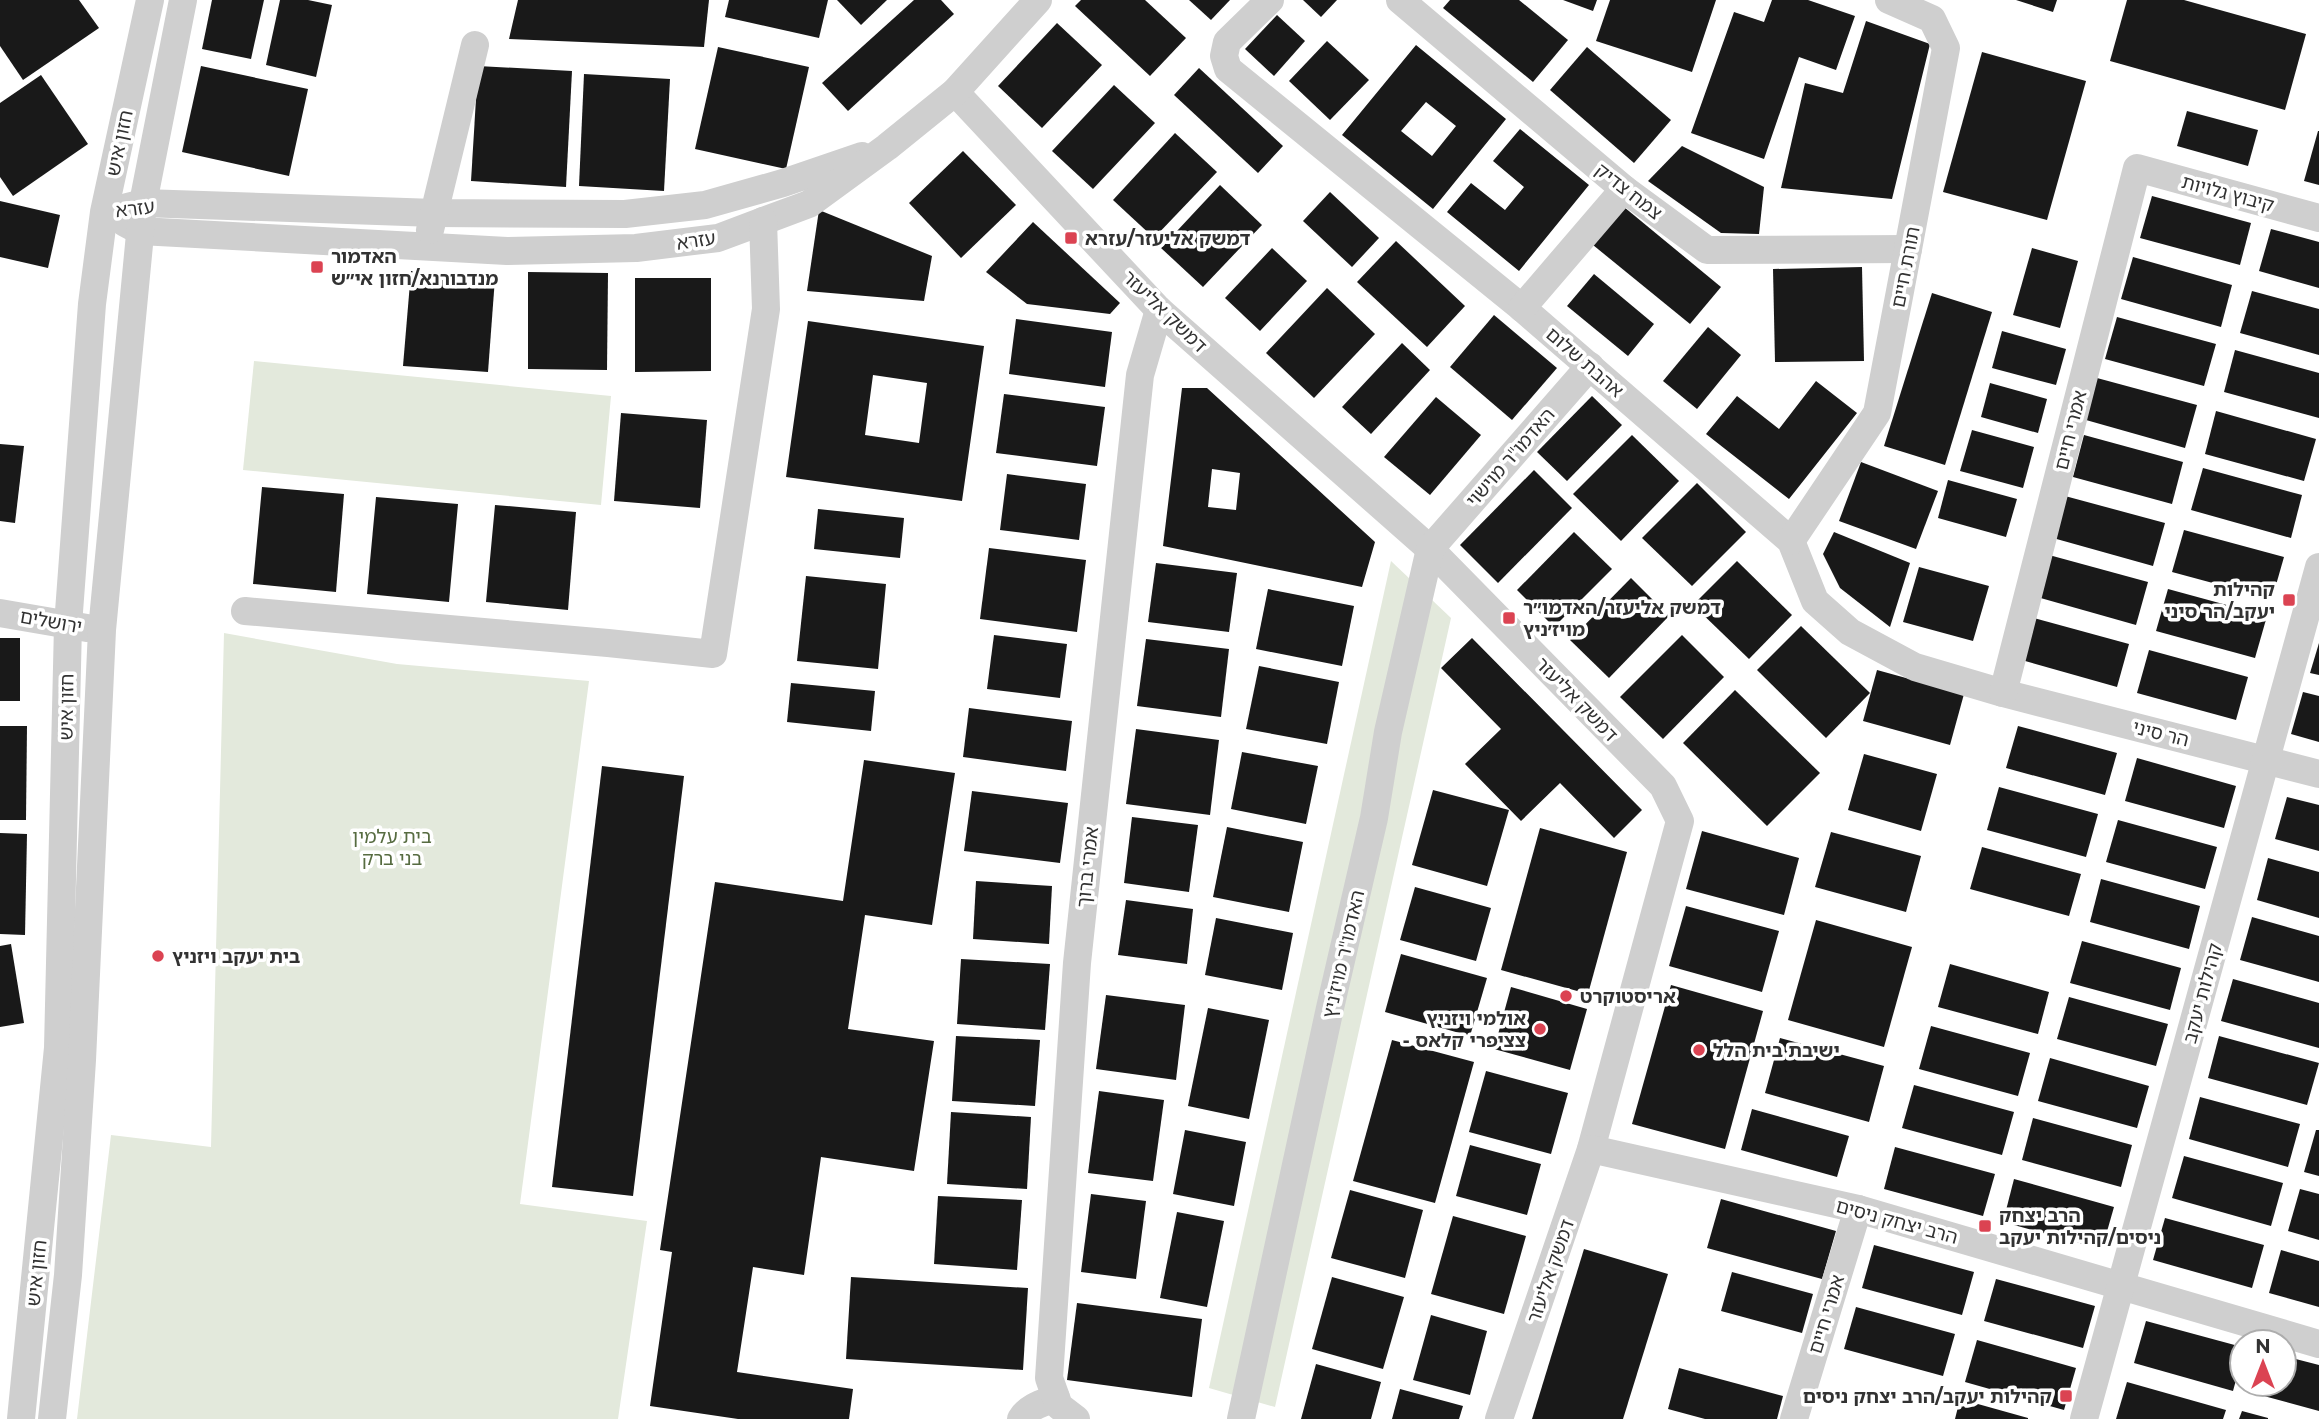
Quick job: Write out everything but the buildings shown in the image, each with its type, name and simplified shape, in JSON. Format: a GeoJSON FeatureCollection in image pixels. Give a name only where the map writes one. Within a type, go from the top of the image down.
{"type":"FeatureCollection","features":[{"type":"Feature","properties":{"kind":"street","name":"חזון איש"},"geometry":{"type":"LineString","coordinates":[[21,1419],[58,1048],[68,625],[92,304],[104,212],[150,0]]}},
{"type":"Feature","properties":{"kind":"street","name":"חזון איש"},"geometry":{"type":"LineString","coordinates":[[52,1419],[68,1275],[82,1060],[102,630],[143,203],[183,0]]}},
{"type":"Feature","properties":{"kind":"street","name":"אהבת שלום"},"geometry":{"type":"LineString","coordinates":[[1270,0],[1227,42],[1224,56],[1228,69],[1522,308],[1791,541],[1815,601],[1850,632],[1915,667],[2003,693]]}},
{"type":"Feature","properties":{"kind":"street","name":"צמח צדיק"},"geometry":{"type":"LineString","coordinates":[[1400,0],[1624,189],[1707,250],[1908,249]]}},
{"type":"Feature","properties":{"kind":"street","name":"תורת חיים"},"geometry":{"type":"LineString","coordinates":[[1791,541],[1877,413],[1946,48],[1932,19],[1889,0]]}},
{"type":"Feature","properties":{"kind":"street","name":"עזרא"},"geometry":{"type":"LineString","coordinates":[[104,212],[140,231],[507,251],[636,248],[718,238],[809,204],[887,147],[955,92],[1035,1]]}},
{"type":"Feature","properties":{"kind":"street"},"geometry":{"type":"LineString","coordinates":[[426,246],[475,46]]}},
{"type":"Feature","properties":{"kind":"street","name":"דמשק אליעזר"},"geometry":{"type":"LineString","coordinates":[[955,92],[1159,310],[1430,549],[1663,786],[1680,821],[1591,1149],[1499,1419]]}},
{"type":"Feature","properties":{"kind":"street","name":"עזרא"},"geometry":{"type":"LineString","coordinates":[[104,212],[143,203],[435,213],[625,214],[705,205],[783,183],[887,147]]}},
{"type":"Feature","properties":{"kind":"street","name":"קיבוץ גלויות"},"geometry":{"type":"LineString","coordinates":[[2137,168],[2319,218]]}},
{"type":"Feature","properties":{"kind":"street","name":"אמרי חיים"},"geometry":{"type":"LineString","coordinates":[[2003,693],[2137,168]]}},
{"type":"Feature","properties":{"kind":"street"},"geometry":{"type":"LineString","coordinates":[[1522,308],[1624,189]]}},
{"type":"Feature","properties":{"kind":"street"},"geometry":{"type":"LineString","coordinates":[[245,611],[713,654],[766,309],[763,221]]}},
{"type":"Feature","properties":{"kind":"street","name":"אמרי ברוך"},"geometry":{"type":"LineString","coordinates":[[1056,1398],[1049,1378],[1077,963],[1140,375],[1159,310]]}},
{"type":"Feature","properties":{"kind":"street","name":"האדמו\"ר מוישוי"},"geometry":{"type":"LineString","coordinates":[[1430,549],[1590,366]]}},
{"type":"Feature","properties":{"kind":"street","name":"האדמו\"ר מויז'ניץ"},"geometry":{"type":"LineString","coordinates":[[1241,1419],[1374,818],[1388,732],[1430,549]]}},
{"type":"Feature","properties":{"kind":"street","name":"קהילות יעקב"},"geometry":{"type":"LineString","coordinates":[[2084,1419],[2319,567]]}},
{"type":"Feature","properties":{"kind":"street","name":"ירושלים"},"geometry":{"type":"LineString","coordinates":[[0,612],[102,630]]}},
{"type":"Feature","properties":{"kind":"street","name":"הר סיני"},"geometry":{"type":"LineString","coordinates":[[2003,693],[2319,774]]}},
{"type":"Feature","properties":{"kind":"street","name":"הרב יצחק ניסים"},"geometry":{"type":"LineString","coordinates":[[1591,1149],[1858,1209],[2319,1344]]}},
{"type":"Feature","properties":{"kind":"street","name":"אמרי חיים"},"geometry":{"type":"LineString","coordinates":[[1794,1419],[1858,1209]]}},
{"type":"Feature","properties":{"kind":"street"},"geometry":{"type":"LineString","coordinates":[[1021,1419],[1035,1406],[1056,1398],[1059,1406],[1076,1419]]}},
{"type":"Feature","properties":{"kind":"green space"},"geometry":{"type":"Polygon","coordinates":[[[254,361],[611,396],[601,505],[243,470],[254,361]]]}},
{"type":"Feature","properties":{"kind":"green space"},"geometry":{"type":"Polygon","coordinates":[[[1391,561],[1451,618],[1275,1407],[1209,1388],[1391,561]]]}},
{"type":"Feature","properties":{"kind":"green space","name":"בית עלמין בני ברק"},"geometry":{"type":"Polygon","coordinates":[[[224,633],[397,664],[589,681],[520,1204],[647,1221],[618,1419],[77,1419],[111,1135],[211,1147],[224,633]]]}},
{"type":"Feature","properties":{"kind":"place","name":"דמשק אליעזר/עזרא"},"geometry":{"type":"Point","coordinates":[1071,238]}},
{"type":"Feature","properties":{"kind":"place","name":"האדמור מנדבורנא/חזון אי״ש"},"geometry":{"type":"Point","coordinates":[317,267]}},
{"type":"Feature","properties":{"kind":"place","name":"קהילות יעקב/הר סיני"},"geometry":{"type":"Point","coordinates":[2289,600]}},
{"type":"Feature","properties":{"kind":"place","name":"דמשק אליעזר/האדמו״ר מויז׳ניץ"},"geometry":{"type":"Point","coordinates":[1509,618]}},
{"type":"Feature","properties":{"kind":"place","name":"בית יעקב ויזניץ"},"geometry":{"type":"Point","coordinates":[158,956]}},
{"type":"Feature","properties":{"kind":"place","name":"אריסטוקרט"},"geometry":{"type":"Point","coordinates":[1566,996]}},
{"type":"Feature","properties":{"kind":"place","name":"אולמי ויזניץ - צציפרי קלאס"},"geometry":{"type":"Point","coordinates":[1540,1029]}},
{"type":"Feature","properties":{"kind":"place","name":"ישיבת בית הלל"},"geometry":{"type":"Point","coordinates":[1699,1050]}},
{"type":"Feature","properties":{"kind":"place","name":"הרב יצחק ניסים/קהילות יעקב"},"geometry":{"type":"Point","coordinates":[1985,1226]}},
{"type":"Feature","properties":{"kind":"place","name":"קהילות יעקב/הרב יצחק ניסים"},"geometry":{"type":"Point","coordinates":[2066,1396]}}]}
